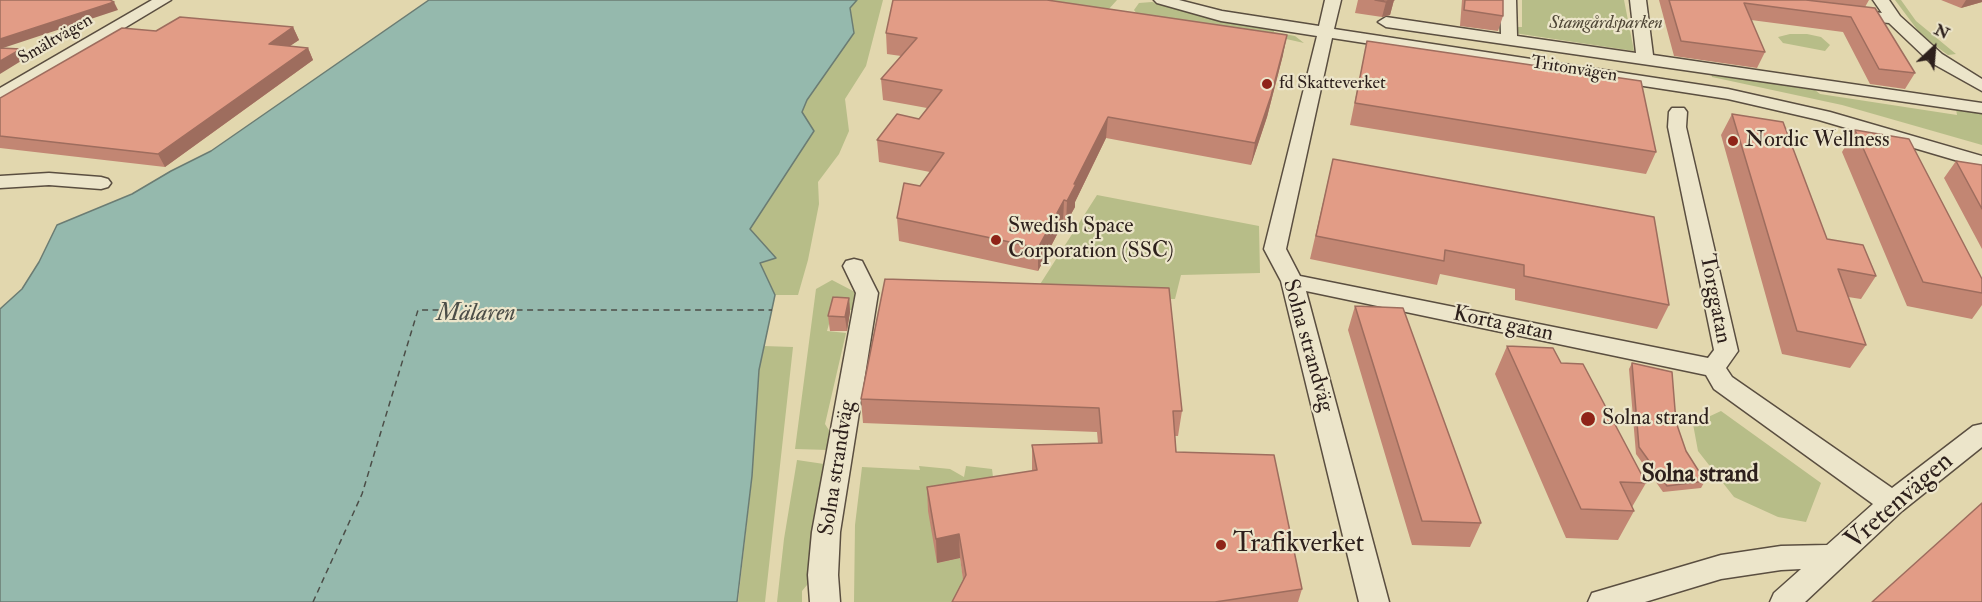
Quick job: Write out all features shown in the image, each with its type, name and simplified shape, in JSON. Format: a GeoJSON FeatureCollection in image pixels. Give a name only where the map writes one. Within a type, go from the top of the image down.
{"type":"FeatureCollection","features":[{"type":"Feature","properties":{"kind":"street","name":"Smältvägen"},"geometry":{"type":"LineString","coordinates":[[0,95],[162,0]]}},
{"type":"Feature","properties":{"kind":"street","name":"Tritonvägen"},"geometry":{"type":"LineString","coordinates":[[1162,0],[1221,16],[1327,27],[1598,63],[1757,91],[1892,122],[1982,149]]}},
{"type":"Feature","properties":{"kind":"street","name":"Tritonvägen"},"geometry":{"type":"LineString","coordinates":[[1197,0],[1327,27],[1728,94],[1846,122],[1982,162]]}},
{"type":"Feature","properties":{"kind":"street","name":"Solna strandväg"},"geometry":{"type":"LineString","coordinates":[[1333,0],[1275,249],[1292,281],[1374,602]]}},
{"type":"Feature","properties":{"kind":"street"},"geometry":{"type":"LineString","coordinates":[[1508,0],[1509,40]]}},
{"type":"Feature","properties":{"kind":"street"},"geometry":{"type":"LineString","coordinates":[[1638,0],[1645,60]]}},
{"type":"Feature","properties":{"kind":"street"},"geometry":{"type":"LineString","coordinates":[[1881,0],[1894,19],[1936,58],[1982,86]]}},
{"type":"Feature","properties":{"kind":"street"},"geometry":{"type":"LineString","coordinates":[[1835,12],[1894,19]]}},
{"type":"Feature","properties":{"kind":"street","name":"Tritonvägen"},"geometry":{"type":"LineString","coordinates":[[1386,22],[1982,108]]}},
{"type":"Feature","properties":{"kind":"street","name":"Torggatan"},"geometry":{"type":"LineString","coordinates":[[1678,112],[1677,128],[1726,351],[1714,368],[1723,383],[1892,503]]}},
{"type":"Feature","properties":{"kind":"street"},"geometry":{"type":"LineString","coordinates":[[0,182],[49,179],[101,183]]}},
{"type":"Feature","properties":{"kind":"street","name":"Solna strandväg"},"geometry":{"type":"LineString","coordinates":[[825,602],[826,532],[867,293],[854,266]]}},
{"type":"Feature","properties":{"kind":"street","name":"Korta gatan"},"geometry":{"type":"LineString","coordinates":[[1292,281],[1714,368]]}},
{"type":"Feature","properties":{"kind":"street","name":"Vretenvägen"},"geometry":{"type":"LineString","coordinates":[[1603,602],[1721,567],[1781,558],[1836,557],[1892,503],[1982,433]]}},
{"type":"Feature","properties":{"kind":"street"},"geometry":{"type":"LineString","coordinates":[[1785,602],[1836,557]]}},
{"type":"Feature","properties":{"kind":"green space"},"geometry":{"type":"Polygon","coordinates":[[[857,0],[883,0],[866,66],[845,99],[849,131],[839,154],[818,182],[819,204],[808,260],[798,295],[775,295],[760,263],[776,258],[750,229],[814,131],[802,112],[807,100],[854,33],[850,8],[857,0]]]}},
{"type":"Feature","properties":{"kind":"green space"},"geometry":{"type":"Polygon","coordinates":[[[1042,0],[1117,0],[1108,10],[1042,0]]]}},
{"type":"Feature","properties":{"kind":"green space","name":"Stamgårdsparken"},"geometry":{"type":"Polygon","coordinates":[[[1522,0],[1624,0],[1634,51],[1514,33],[1514,27],[1522,27],[1522,0]]]}},
{"type":"Feature","properties":{"kind":"green space"},"geometry":{"type":"Polygon","coordinates":[[[1895,0],[1901,0],[1916,21],[1956,54],[1948,55],[1922,36],[1895,0]]]}},
{"type":"Feature","properties":{"kind":"green space"},"geometry":{"type":"Polygon","coordinates":[[[1152,2],[1274,29],[1274,32],[1295,36],[1304,43],[1137,14],[1134,10],[1139,3],[1152,2]]]}},
{"type":"Feature","properties":{"kind":"green space"},"geometry":{"type":"Polygon","coordinates":[[[1790,34],[1821,37],[1830,45],[1825,51],[1783,43],[1778,37],[1790,34]]]}},
{"type":"Feature","properties":{"kind":"green space"},"geometry":{"type":"Polygon","coordinates":[[[1711,73],[1815,90],[1820,94],[1957,115],[1956,109],[1982,113],[1982,145],[1842,105],[1712,77],[1711,73]]]}},
{"type":"Feature","properties":{"kind":"green space"},"geometry":{"type":"Polygon","coordinates":[[[1097,195],[1259,226],[1260,273],[1181,275],[1175,299],[1030,300],[1097,195]]]}},
{"type":"Feature","properties":{"kind":"green space"},"geometry":{"type":"Polygon","coordinates":[[[832,280],[853,291],[859,298],[857,310],[833,310],[827,331],[846,333],[825,424],[832,435],[829,450],[795,449],[816,289],[832,280]]]}},
{"type":"Feature","properties":{"kind":"green space"},"geometry":{"type":"Polygon","coordinates":[[[764,346],[793,347],[765,602],[738,602],[752,476],[759,370],[764,346]]]}},
{"type":"Feature","properties":{"kind":"green space"},"geometry":{"type":"Polygon","coordinates":[[[1721,411],[1821,483],[1806,522],[1778,517],[1734,497],[1698,451],[1693,424],[1721,411]]]}},
{"type":"Feature","properties":{"kind":"green space"},"geometry":{"type":"Polygon","coordinates":[[[797,460],[824,464],[812,579],[802,591],[802,602],[777,602],[784,539],[797,460]]]}},
{"type":"Feature","properties":{"kind":"green space"},"geometry":{"type":"Polygon","coordinates":[[[919,466],[950,469],[964,477],[966,466],[992,469],[996,501],[937,563],[960,558],[965,602],[854,602],[855,525],[862,467],[920,470],[919,466]]]}},
{"type":"Feature","properties":{"kind":"water","name":"Mälaren"},"geometry":{"type":"Polygon","coordinates":[[[429,0],[857,0],[850,8],[854,33],[807,100],[802,112],[814,131],[750,229],[776,258],[760,263],[775,295],[759,370],[752,476],[737,602],[0,602],[0,309],[22,289],[39,262],[57,225],[132,194],[211,151],[429,0]]]}},
{"type":"Feature","properties":{"kind":"building"},"geometry":{"type":"Polygon","coordinates":[[[0,0],[110,0],[114,2],[0,39],[0,0]]]}},
{"type":"Feature","properties":{"kind":"building"},"geometry":{"type":"Polygon","coordinates":[[[893,0],[1047,0],[1287,35],[1271,96],[1255,143],[1108,117],[1067,201],[1064,200],[1038,248],[897,218],[904,183],[920,186],[944,153],[877,140],[897,114],[919,119],[942,90],[881,79],[917,38],[886,33],[893,0]]]}},
{"type":"Feature","properties":{"kind":"building"},"geometry":{"type":"Polygon","coordinates":[[[1465,0],[1503,0],[1503,16],[1464,10],[1465,0]]]}},
{"type":"Feature","properties":{"kind":"building"},"geometry":{"type":"Polygon","coordinates":[[[1669,0],[1806,0],[1875,8],[1915,73],[1879,69],[1851,17],[1744,3],[1765,52],[1681,41],[1669,0]]]}},
{"type":"Feature","properties":{"kind":"building"},"geometry":{"type":"Polygon","coordinates":[[[180,17],[293,27],[269,44],[308,48],[158,154],[0,136],[0,98],[122,28],[156,31],[180,17]]]}},
{"type":"Feature","properties":{"kind":"building"},"geometry":{"type":"Polygon","coordinates":[[[1367,41],[1641,81],[1656,152],[1355,103],[1367,41]]]}},
{"type":"Feature","properties":{"kind":"building"},"geometry":{"type":"Polygon","coordinates":[[[0,48],[21,49],[0,61],[0,48]]]}},
{"type":"Feature","properties":{"kind":"building"},"geometry":{"type":"Polygon","coordinates":[[[1732,114],[1783,122],[1827,239],[1863,245],[1876,276],[1838,269],[1866,345],[1797,331],[1732,114]]]}},
{"type":"Feature","properties":{"kind":"building"},"geometry":{"type":"Polygon","coordinates":[[[1855,130],[1909,139],[1982,279],[1982,293],[1923,282],[1855,130]]]}},
{"type":"Feature","properties":{"kind":"building"},"geometry":{"type":"Polygon","coordinates":[[[1333,159],[1654,217],[1669,305],[1524,276],[1524,265],[1445,250],[1444,261],[1316,236],[1333,159]]]}},
{"type":"Feature","properties":{"kind":"building"},"geometry":{"type":"Polygon","coordinates":[[[1956,161],[1982,165],[1982,209],[1956,161]]]}},
{"type":"Feature","properties":{"kind":"building"},"geometry":{"type":"Polygon","coordinates":[[[885,279],[1169,288],[1182,411],[1173,411],[1176,452],[1274,455],[1302,589],[1215,602],[952,602],[966,575],[959,534],[936,539],[927,487],[1037,470],[1032,445],[1102,443],[1099,408],[861,399],[885,279]]]}},
{"type":"Feature","properties":{"kind":"building"},"geometry":{"type":"Polygon","coordinates":[[[833,297],[849,298],[845,317],[828,316],[833,297]]]}},
{"type":"Feature","properties":{"kind":"building"},"geometry":{"type":"Polygon","coordinates":[[[1355,306],[1403,308],[1481,523],[1422,521],[1355,306]]]}},
{"type":"Feature","properties":{"kind":"building"},"geometry":{"type":"Polygon","coordinates":[[[1507,346],[1553,348],[1561,363],[1583,364],[1646,483],[1620,482],[1634,511],[1581,509],[1507,346]]]}},
{"type":"Feature","properties":{"kind":"building"},"geometry":{"type":"Polygon","coordinates":[[[1632,363],[1672,372],[1676,422],[1686,451],[1705,481],[1667,486],[1639,447],[1632,363]]]}},
{"type":"Feature","properties":{"kind":"building"},"geometry":{"type":"Polygon","coordinates":[[[1982,503],[1982,602],[1872,602],[1982,503]]]}},
{"type":"Feature","properties":{"kind":"ferry route"},"geometry":{"type":"LineString","coordinates":[[313,602],[362,494],[418,310],[772,310]]}},
{"type":"Feature","properties":{"kind":"place","name":"fd Skatteverket"},"geometry":{"type":"Point","coordinates":[1267,84]}},
{"type":"Feature","properties":{"kind":"place","name":"Nordic Wellness"},"geometry":{"type":"Point","coordinates":[1733,141]}},
{"type":"Feature","properties":{"kind":"place","name":"Swedish Space Corporation (SSC)"},"geometry":{"type":"Point","coordinates":[996,240]}},
{"type":"Feature","properties":{"kind":"place","name":"Solna strand"},"geometry":{"type":"Point","coordinates":[1588,419]}},
{"type":"Feature","properties":{"kind":"place","name":"Trafikverket"},"geometry":{"type":"Point","coordinates":[1221,545]}},
{"type":"Feature","properties":{"kind":"district","name":"Solna strand"},"geometry":{"type":"Point","coordinates":[1700,476]}}]}
